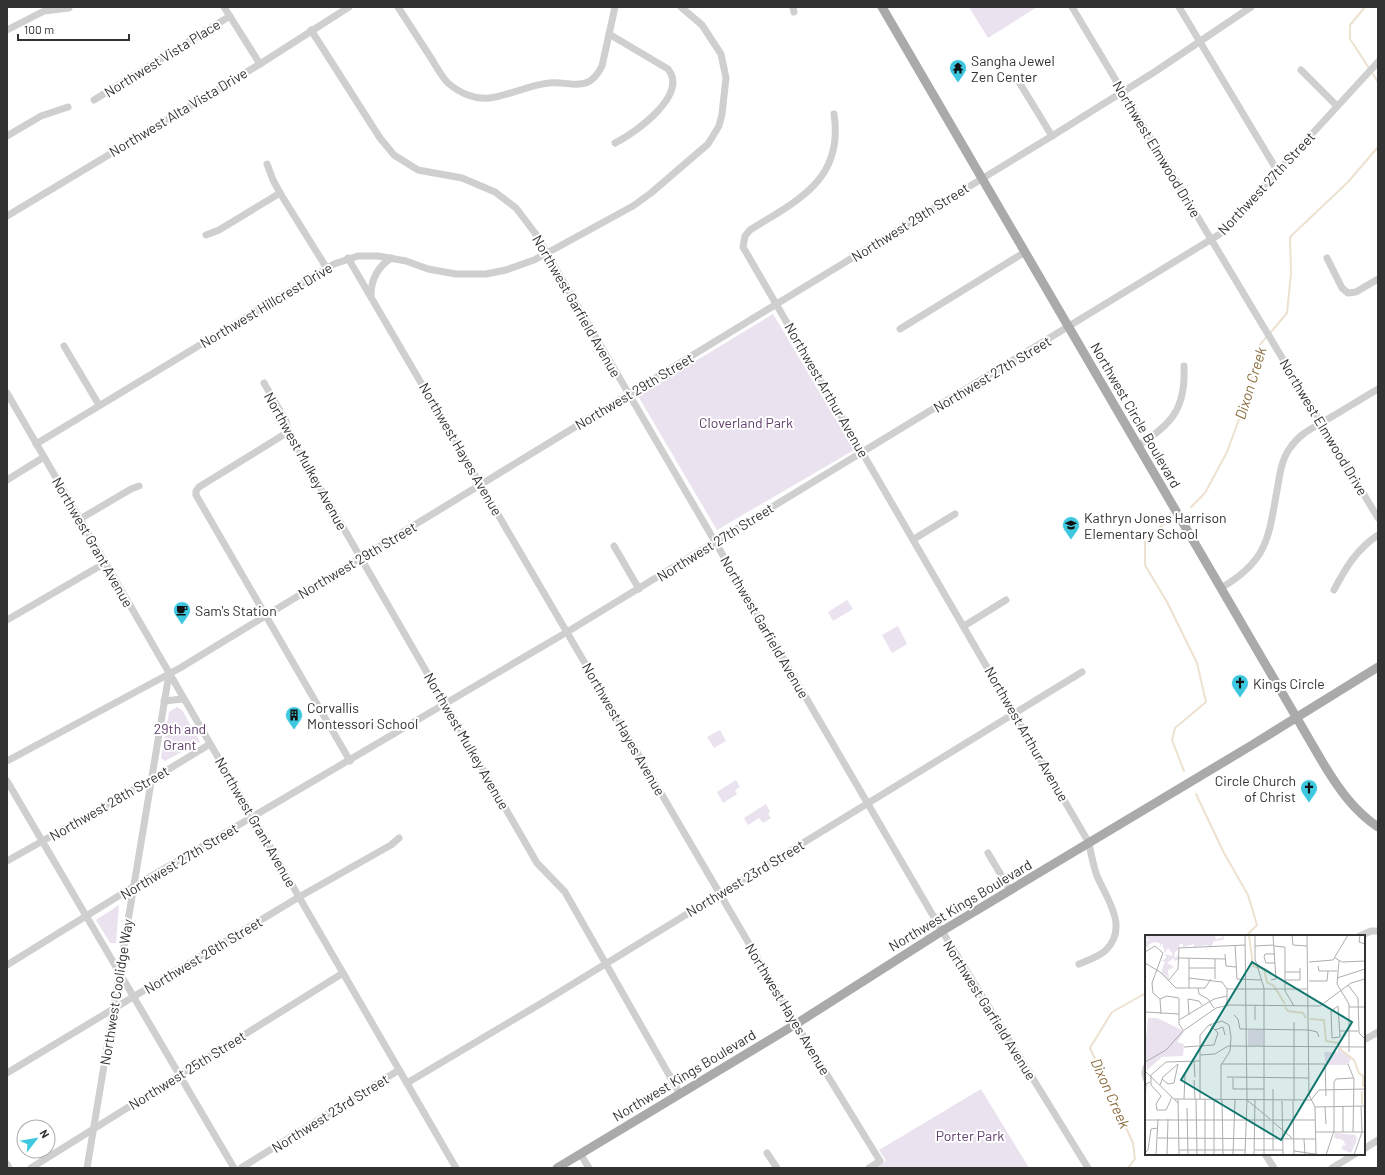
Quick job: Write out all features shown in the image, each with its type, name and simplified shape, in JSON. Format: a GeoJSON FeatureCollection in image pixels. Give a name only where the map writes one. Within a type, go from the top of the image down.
{"type":"FeatureCollection","features":[{"type":"Feature","properties":{"kind":"main road","name":"Northwest Circle Boulevard"},"geometry":{"type":"LineString","coordinates":[[882,7],[1296,717],[1338,786],[1356,810],[1378,827]]}},
{"type":"Feature","properties":{"kind":"main road","name":"Northwest Kings Boulevard"},"geometry":{"type":"LineString","coordinates":[[557,1168],[796,1024],[942,931],[1378,667]]}},
{"type":"Feature","properties":{"kind":"street"},"geometry":{"type":"LineString","coordinates":[[224,7],[260,64]]}},
{"type":"Feature","properties":{"kind":"street","name":"Northwest Alta Vista Drive"},"geometry":{"type":"LineString","coordinates":[[7,216],[260,64],[348,7]]}},
{"type":"Feature","properties":{"kind":"street"},"geometry":{"type":"LineString","coordinates":[[398,7],[447,82],[461,92],[483,98],[551,83],[577,85],[589,81],[598,73],[602,66],[615,7]]}},
{"type":"Feature","properties":{"kind":"street","name":"Northwest Hillcrest Drive"},"geometry":{"type":"LineString","coordinates":[[36,444],[326,267],[348,258],[367,256],[391,258],[444,273],[474,274],[518,267],[547,253],[633,206],[700,152],[713,137],[722,114],[726,78],[724,62],[721,54],[709,34],[681,7]]}},
{"type":"Feature","properties":{"kind":"street","name":"Northwest Elmwood Drive"},"geometry":{"type":"LineString","coordinates":[[1072,7],[1378,518]]}},
{"type":"Feature","properties":{"kind":"street"},"geometry":{"type":"LineString","coordinates":[[1179,7],[1278,172]]}},
{"type":"Feature","properties":{"kind":"street","name":"Northwest 29th Street"},"geometry":{"type":"LineString","coordinates":[[7,761],[169,674],[1052,136],[1251,7]]}},
{"type":"Feature","properties":{"kind":"street"},"geometry":{"type":"LineString","coordinates":[[7,30],[44,11],[69,8]]}},
{"type":"Feature","properties":{"kind":"street","name":"Northwest Vista Place"},"geometry":{"type":"LineString","coordinates":[[94,100],[230,16]]}},
{"type":"Feature","properties":{"kind":"street","name":"Northwest Garfield Avenue"},"geometry":{"type":"LineString","coordinates":[[311,30],[376,132],[394,155],[418,170],[462,178],[495,192],[522,214],[547,253],[942,931],[1088,1168]]}},
{"type":"Feature","properties":{"kind":"street"},"geometry":{"type":"LineString","coordinates":[[609,34],[668,69],[674,78],[673,86],[666,100],[649,120],[638,130],[615,143]]}},
{"type":"Feature","properties":{"kind":"street","name":"Northwest 27th Street"},"geometry":{"type":"LineString","coordinates":[[7,965],[133,887],[446,705],[639,589],[1211,240],[1228,226],[1378,62]]}},
{"type":"Feature","properties":{"kind":"street"},"geometry":{"type":"LineString","coordinates":[[1301,70],[1337,106]]}},
{"type":"Feature","properties":{"kind":"street"},"geometry":{"type":"LineString","coordinates":[[1016,77],[1052,136]]}},
{"type":"Feature","properties":{"kind":"street"},"geometry":{"type":"LineString","coordinates":[[7,136],[41,116],[68,107]]}},
{"type":"Feature","properties":{"kind":"street","name":"Northwest Arthur Avenue"},"geometry":{"type":"LineString","coordinates":[[834,114],[835,140],[831,158],[824,174],[811,190],[800,199],[750,230],[743,241],[745,251],[914,539],[1089,843],[1097,874],[1115,915],[1117,927],[1112,942],[1106,950],[1079,964]]}},
{"type":"Feature","properties":{"kind":"street"},"geometry":{"type":"LineString","coordinates":[[267,164],[280,193],[326,267]]}},
{"type":"Feature","properties":{"kind":"street"},"geometry":{"type":"LineString","coordinates":[[206,235],[219,230],[280,193]]}},
{"type":"Feature","properties":{"kind":"street"},"geometry":{"type":"LineString","coordinates":[[900,329],[1025,252]]}},
{"type":"Feature","properties":{"kind":"street","name":"Northwest Hayes Avenue"},"geometry":{"type":"LineString","coordinates":[[348,258],[796,1024],[880,1161],[869,1168]]}},
{"type":"Feature","properties":{"kind":"street"},"geometry":{"type":"LineString","coordinates":[[371,295],[373,280],[377,272],[391,258]]}},
{"type":"Feature","properties":{"kind":"street"},"geometry":{"type":"LineString","coordinates":[[1327,258],[1342,288],[1348,293],[1356,292],[1378,279]]}},
{"type":"Feature","properties":{"kind":"street"},"geometry":{"type":"LineString","coordinates":[[64,346],[99,405]]}},
{"type":"Feature","properties":{"kind":"street"},"geometry":{"type":"LineString","coordinates":[[1138,446],[1160,432],[1173,417],[1182,395],[1184,366]]}},
{"type":"Feature","properties":{"kind":"street","name":"Northwest Mulkey Avenue"},"geometry":{"type":"LineString","coordinates":[[264,383],[286,422],[288,432],[537,863],[565,892],[680,1094]]}},
{"type":"Feature","properties":{"kind":"street"},"geometry":{"type":"LineString","coordinates":[[1221,588],[1246,572],[1262,552],[1268,538],[1272,522],[1284,458],[1300,435],[1378,389]]}},
{"type":"Feature","properties":{"kind":"street","name":"Northwest Grant Avenue"},"geometry":{"type":"LineString","coordinates":[[7,393],[456,1168]]}},
{"type":"Feature","properties":{"kind":"street"},"geometry":{"type":"LineString","coordinates":[[288,432],[199,487],[196,491],[196,495],[350,761]]}},
{"type":"Feature","properties":{"kind":"street"},"geometry":{"type":"LineString","coordinates":[[7,480],[44,457]]}},
{"type":"Feature","properties":{"kind":"street"},"geometry":{"type":"LineString","coordinates":[[80,519],[125,492],[139,486]]}},
{"type":"Feature","properties":{"kind":"street"},"geometry":{"type":"LineString","coordinates":[[914,539],[955,514]]}},
{"type":"Feature","properties":{"kind":"street"},"geometry":{"type":"LineString","coordinates":[[1334,590],[1352,558],[1368,541],[1378,535]]}},
{"type":"Feature","properties":{"kind":"street"},"geometry":{"type":"LineString","coordinates":[[614,546],[639,589]]}},
{"type":"Feature","properties":{"kind":"street"},"geometry":{"type":"LineString","coordinates":[[7,620],[106,563]]}},
{"type":"Feature","properties":{"kind":"street"},"geometry":{"type":"LineString","coordinates":[[964,626],[1006,600]]}},
{"type":"Feature","properties":{"kind":"street","name":"Northwest 23rd Street"},"geometry":{"type":"LineString","coordinates":[[407,1084],[606,964],[719,893],[1082,672]]}},
{"type":"Feature","properties":{"kind":"street","name":"Northwest Coolidge Way"},"geometry":{"type":"LineString","coordinates":[[87,1168],[169,674]]}},
{"type":"Feature","properties":{"kind":"street"},"geometry":{"type":"LineString","coordinates":[[164,701],[184,699]]}},
{"type":"Feature","properties":{"kind":"street","name":"Northwest 28th Street"},"geometry":{"type":"LineString","coordinates":[[7,861],[151,780],[210,744]]}},
{"type":"Feature","properties":{"kind":"street"},"geometry":{"type":"LineString","coordinates":[[7,781],[88,916],[119,973],[234,1168]]}},
{"type":"Feature","properties":{"kind":"street","name":"Northwest 26th Street"},"geometry":{"type":"LineString","coordinates":[[7,1073],[299,897],[391,845],[399,838]]}},
{"type":"Feature","properties":{"kind":"street"},"geometry":{"type":"LineString","coordinates":[[988,853],[1010,890]]}},
{"type":"Feature","properties":{"kind":"street"},"geometry":{"type":"LineString","coordinates":[[1362,935],[1371,931],[1378,931]]}},
{"type":"Feature","properties":{"kind":"street","name":"Northwest 25th Street"},"geometry":{"type":"LineString","coordinates":[[31,1168],[343,973]]}},
{"type":"Feature","properties":{"kind":"street"},"geometry":{"type":"LineString","coordinates":[[1365,1039],[1378,1032]]}},
{"type":"Feature","properties":{"kind":"street","name":"Northwest 23rd Street"},"geometry":{"type":"LineString","coordinates":[[241,1168],[399,1070]]}},
{"type":"Feature","properties":{"kind":"street"},"geometry":{"type":"LineString","coordinates":[[1365,1147],[1378,1140]]}},
{"type":"Feature","properties":{"kind":"street"},"geometry":{"type":"LineString","coordinates":[[767,1153],[777,1168]]}},
{"type":"Feature","properties":{"kind":"street"},"geometry":{"type":"LineString","coordinates":[[580,1155],[589,1168]]}},
{"type":"Feature","properties":{"kind":"street"},"geometry":{"type":"LineString","coordinates":[[1266,1155],[1274,1168]]}},
{"type":"Feature","properties":{"kind":"street"},"geometry":{"type":"LineString","coordinates":[[1332,1168],[1353,1155]]}},
{"type":"Feature","properties":{"kind":"street"},"geometry":{"type":"LineString","coordinates":[[7,1164],[10,1168]]}},
{"type":"Feature","properties":{"kind":"green space"},"geometry":{"type":"Polygon","coordinates":[[[969,7],[1037,7],[988,38],[969,7]]]}},
{"type":"Feature","properties":{"kind":"green space","name":"Cloverland Park"},"geometry":{"type":"Polygon","coordinates":[[[773,314],[854,450],[717,530],[638,396],[773,314]]]}},
{"type":"Feature","properties":{"kind":"green space"},"geometry":{"type":"Polygon","coordinates":[[[847,600],[853,609],[833,621],[828,612],[847,600]]]}},
{"type":"Feature","properties":{"kind":"green space"},"geometry":{"type":"Polygon","coordinates":[[[898,626],[907,644],[892,653],[882,635],[898,626]]]}},
{"type":"Feature","properties":{"kind":"green space","name":"29th and Grant"},"geometry":{"type":"Polygon","coordinates":[[[177,707],[182,710],[200,742],[165,761],[161,758],[169,712],[177,707]]]}},
{"type":"Feature","properties":{"kind":"green space"},"geometry":{"type":"Polygon","coordinates":[[[720,730],[726,741],[714,748],[707,737],[720,730]]]}},
{"type":"Feature","properties":{"kind":"green space"},"geometry":{"type":"Polygon","coordinates":[[[736,780],[740,787],[735,790],[737,794],[723,803],[717,792],[736,780]]]}},
{"type":"Feature","properties":{"kind":"green space"},"geometry":{"type":"Polygon","coordinates":[[[766,804],[770,812],[768,814],[771,818],[763,823],[759,818],[748,825],[744,818],[766,804]]]}},
{"type":"Feature","properties":{"kind":"green space"},"geometry":{"type":"Polygon","coordinates":[[[119,905],[116,943],[110,943],[96,920],[119,905]]]}},
{"type":"Feature","properties":{"kind":"green space","name":"Porter Park"},"geometry":{"type":"Polygon","coordinates":[[[981,1089],[1029,1168],[876,1167],[886,1161],[879,1150],[981,1089]]]}},
{"type":"Feature","properties":{"kind":"waterway","name":"Dixon Creek"},"geometry":{"type":"LineString","coordinates":[[1365,7],[1350,25],[1350,39],[1378,82]]}},
{"type":"Feature","properties":{"kind":"waterway","name":"Dixon Creek"},"geometry":{"type":"LineString","coordinates":[[1270,333],[1287,313],[1291,273],[1290,237],[1348,182],[1378,147]]}},
{"type":"Feature","properties":{"kind":"waterway","name":"Dixon Creek"},"geometry":{"type":"LineString","coordinates":[[1191,507],[1205,493],[1227,452],[1249,392],[1259,346],[1267,336]]}},
{"type":"Feature","properties":{"kind":"waterway","name":"Dixon Creek"},"geometry":{"type":"LineString","coordinates":[[1167,522],[1145,539],[1145,565],[1167,602],[1197,663],[1206,702],[1175,728],[1172,740],[1184,771]]}},
{"type":"Feature","properties":{"kind":"waterway","name":"Dixon Creek"},"geometry":{"type":"LineString","coordinates":[[1196,794],[1224,853],[1248,895],[1257,925],[1247,935]]}},
{"type":"Feature","properties":{"kind":"waterway","name":"Dixon Creek"},"geometry":{"type":"LineString","coordinates":[[1128,1168],[1135,1159],[1133,1143],[1090,1048],[1112,1012],[1145,994]]}},
{"type":"Feature","properties":{"kind":"place","name":"Sangha Jewel Zen Center"},"geometry":{"type":"Point","coordinates":[958,83]}},
{"type":"Feature","properties":{"kind":"place","name":"Kathryn Jones Harrison Elementary School"},"geometry":{"type":"Point","coordinates":[1071,540]}},
{"type":"Feature","properties":{"kind":"place","name":"Sam's Station"},"geometry":{"type":"Point","coordinates":[182,625]}},
{"type":"Feature","properties":{"kind":"place","name":"Kings Circle"},"geometry":{"type":"Point","coordinates":[1240,698]}},
{"type":"Feature","properties":{"kind":"place","name":"Corvallis Montessori School"},"geometry":{"type":"Point","coordinates":[294,730]}},
{"type":"Feature","properties":{"kind":"place","name":"Circle Church of Christ"},"geometry":{"type":"Point","coordinates":[1309,803]}}]}
